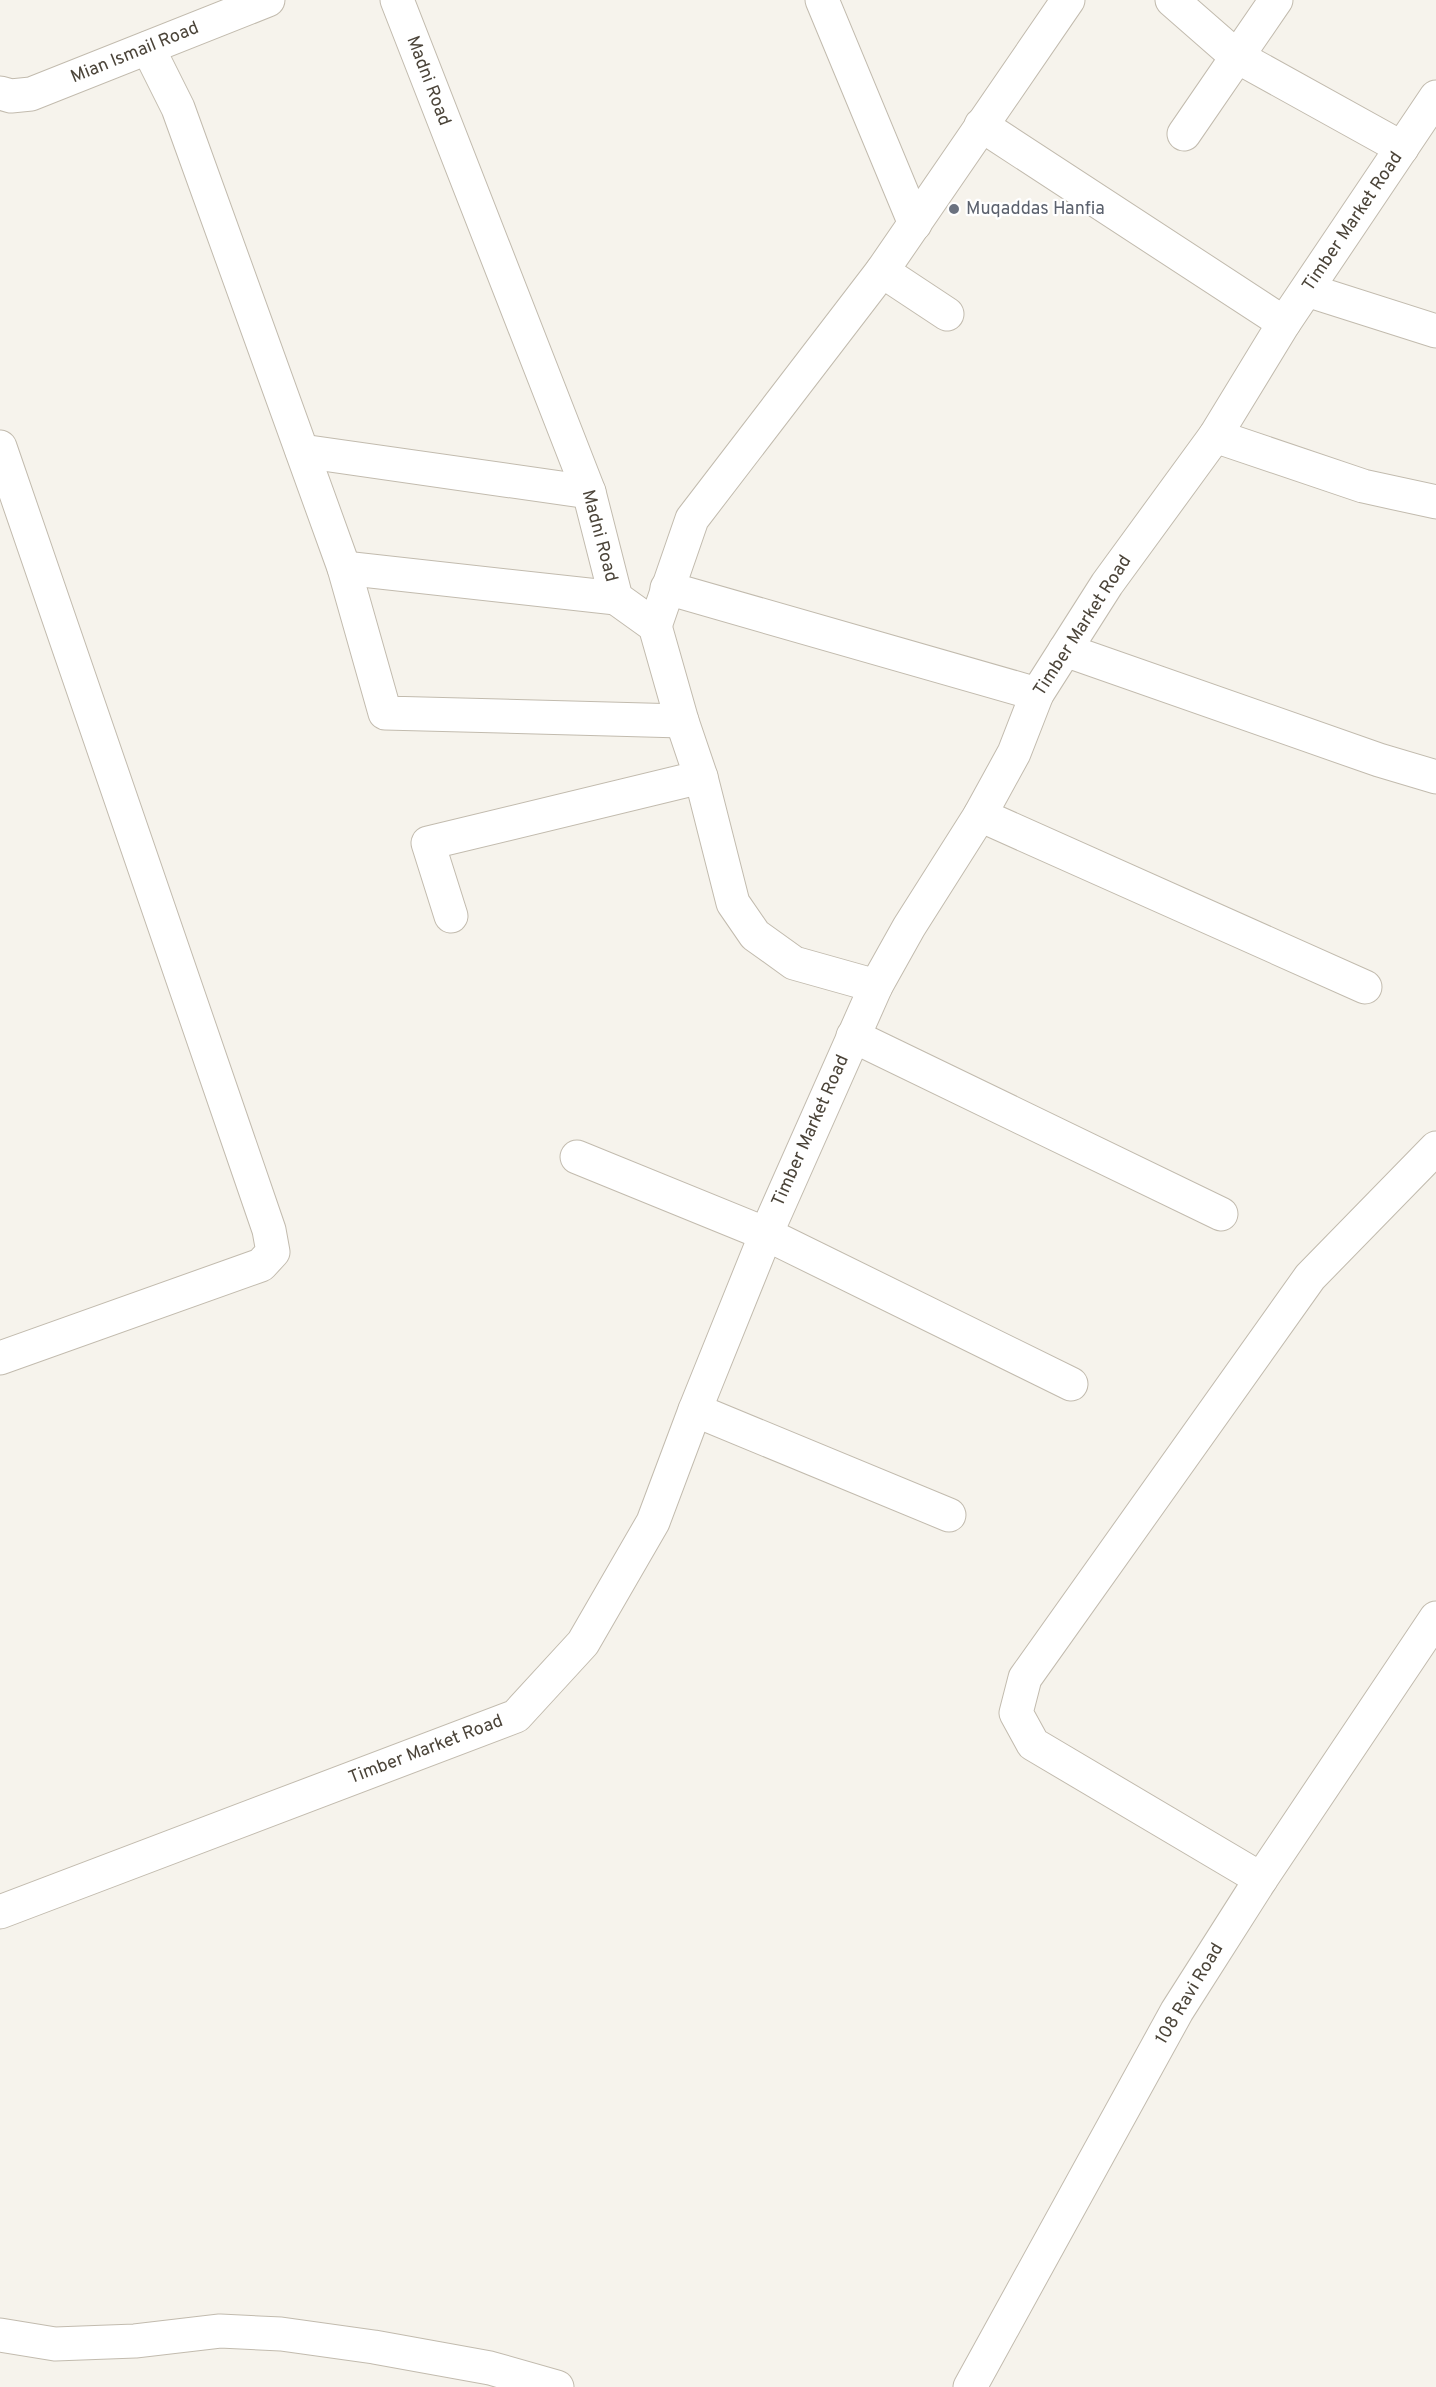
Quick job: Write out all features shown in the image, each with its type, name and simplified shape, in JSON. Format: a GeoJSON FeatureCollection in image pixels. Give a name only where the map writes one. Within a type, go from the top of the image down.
{"type":"FeatureCollection","features":[{"type":"Feature","properties":{"kind":"street","name":"Mian Ismail Road"},"geometry":{"type":"LineString","coordinates":[[0,93],[11,96],[31,94],[268,0]]}},
{"type":"Feature","properties":{"kind":"street","name":"Madni Road"},"geometry":{"type":"LineString","coordinates":[[397,0],[589,492],[616,598],[655,626]]}},
{"type":"Feature","properties":{"kind":"street"},"geometry":{"type":"LineString","coordinates":[[822,0],[915,224]]}},
{"type":"Feature","properties":{"kind":"street"},"geometry":{"type":"LineString","coordinates":[[1172,0],[1236,56],[1402,148]]}},
{"type":"Feature","properties":{"kind":"street"},"geometry":{"type":"LineString","coordinates":[[1184,134],[1276,0]]}},
{"type":"Feature","properties":{"kind":"street"},"geometry":{"type":"LineString","coordinates":[[876,986],[794,963],[755,935],[733,903],[701,777],[682,721],[655,626],[692,519],[882,271],[1066,1]]}},
{"type":"Feature","properties":{"kind":"street"},"geometry":{"type":"LineString","coordinates":[[148,48],[178,108],[344,568],[385,713],[682,721]]}},
{"type":"Feature","properties":{"kind":"street","name":"Timber Market Road"},"geometry":{"type":"LineString","coordinates":[[0,1912],[516,1716],[583,1643],[653,1522],[695,1410],[766,1234],[876,986],[909,927],[980,815],[1014,753],[1037,694],[1107,584],[1215,436],[1284,323],[1436,97]]}},
{"type":"Feature","properties":{"kind":"street"},"geometry":{"type":"LineString","coordinates":[[981,125],[1284,323]]}},
{"type":"Feature","properties":{"kind":"street"},"geometry":{"type":"LineString","coordinates":[[882,271],[947,314]]}},
{"type":"Feature","properties":{"kind":"street"},"geometry":{"type":"LineString","coordinates":[[1307,290],[1436,331]]}},
{"type":"Feature","properties":{"kind":"street"},"geometry":{"type":"LineString","coordinates":[[1215,436],[1363,486],[1436,502]]}},
{"type":"Feature","properties":{"kind":"street"},"geometry":{"type":"LineString","coordinates":[[0,447],[269,1230],[273,1252],[261,1265],[0,1358]]}},
{"type":"Feature","properties":{"kind":"street"},"geometry":{"type":"LineString","coordinates":[[302,451],[589,492]]}},
{"type":"Feature","properties":{"kind":"street"},"geometry":{"type":"LineString","coordinates":[[344,568],[616,598]]}},
{"type":"Feature","properties":{"kind":"street"},"geometry":{"type":"LineString","coordinates":[[667,588],[1037,694]]}},
{"type":"Feature","properties":{"kind":"street"},"geometry":{"type":"LineString","coordinates":[[1065,650],[1379,760],[1436,777]]}},
{"type":"Feature","properties":{"kind":"street"},"geometry":{"type":"LineString","coordinates":[[451,916],[428,843],[701,777]]}},
{"type":"Feature","properties":{"kind":"street"},"geometry":{"type":"LineString","coordinates":[[980,815],[1365,987]]}},
{"type":"Feature","properties":{"kind":"street"},"geometry":{"type":"LineString","coordinates":[[853,1036],[1221,1214]]}},
{"type":"Feature","properties":{"kind":"street"},"geometry":{"type":"LineString","coordinates":[[1262,1879],[1033,1744],[1016,1713],[1026,1678],[1310,1277],[1436,1148]]}},
{"type":"Feature","properties":{"kind":"street"},"geometry":{"type":"LineString","coordinates":[[577,1157],[766,1234],[1071,1384]]}},
{"type":"Feature","properties":{"kind":"street"},"geometry":{"type":"LineString","coordinates":[[695,1410],[949,1515]]}},
{"type":"Feature","properties":{"kind":"street","name":"108 Ravi Road"},"geometry":{"type":"LineString","coordinates":[[970,2387],[1177,2011],[1436,1618]]}},
{"type":"Feature","properties":{"kind":"street"},"geometry":{"type":"LineString","coordinates":[[0,2335],[55,2344],[135,2341],[220,2331],[281,2334],[374,2347],[490,2368],[557,2387]]}},
{"type":"Feature","properties":{"kind":"place","name":"Muqaddas Hanfia"},"geometry":{"type":"Point","coordinates":[954,209]}}]}
